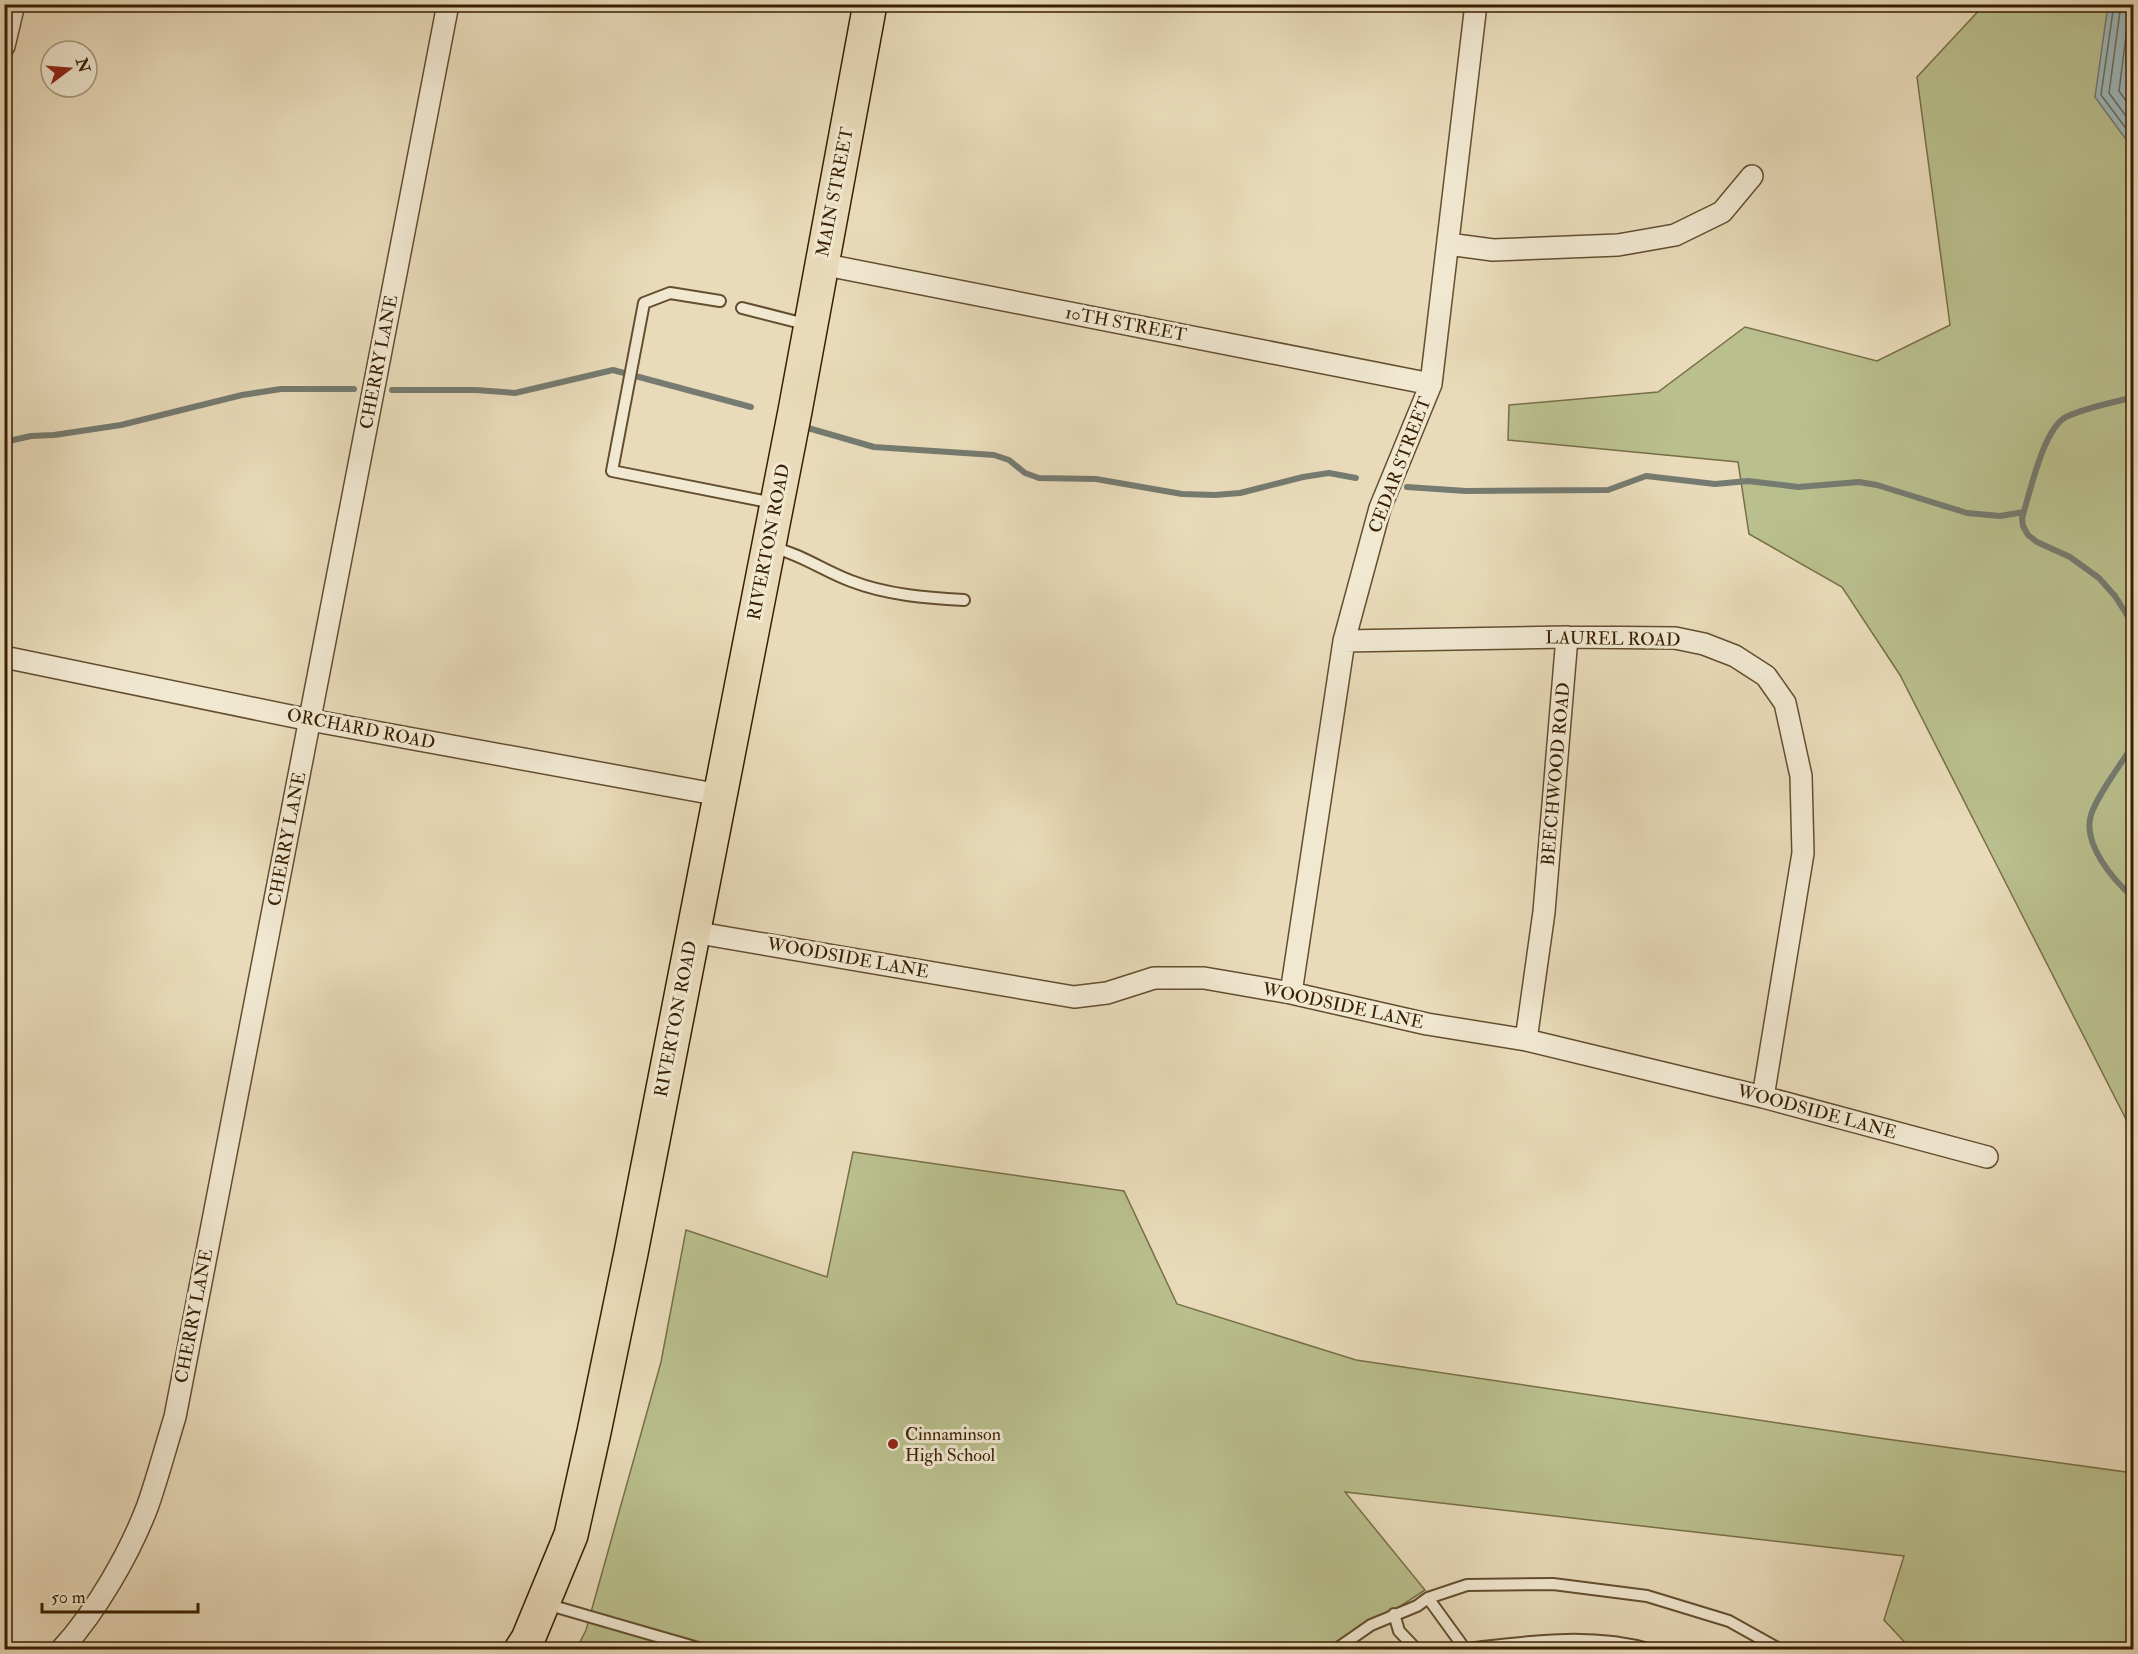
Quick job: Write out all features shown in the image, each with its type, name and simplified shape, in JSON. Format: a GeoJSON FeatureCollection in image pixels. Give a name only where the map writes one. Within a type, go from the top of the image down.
{"type":"FeatureCollection","features":[{"type":"Feature","properties":{"kind":"main road","name":"MAIN STREET"},"geometry":{"type":"LineString","coordinates":[[800,380],[870,4]]}},
{"type":"Feature","properties":{"kind":"main road","name":"RIVERTON ROAD"},"geometry":{"type":"LineString","coordinates":[[521,1650],[528,1639],[571,1534],[576,1514],[631,1253],[800,380]]}},
{"type":"Feature","properties":{"kind":"street"},"geometry":{"type":"LineString","coordinates":[[4,46],[14,4]]}},
{"type":"Feature","properties":{"kind":"street","name":"CHERRY LANE"},"geometry":{"type":"LineString","coordinates":[[61,1650],[73,1637],[114,1576],[148,1505],[174,1417],[448,4]]}},
{"type":"Feature","properties":{"kind":"street","name":"CEDAR STREET"},"geometry":{"type":"LineString","coordinates":[[1291,993],[1344,641],[1380,508],[1431,384],[1476,4]]}},
{"type":"Feature","properties":{"kind":"street"},"geometry":{"type":"LineString","coordinates":[[1448,244],[1492,250],[1618,244],[1675,235],[1722,212],[1752,176]]}},
{"type":"Feature","properties":{"kind":"street","name":"10TH STREET"},"geometry":{"type":"LineString","coordinates":[[821,264],[1431,384]]}},
{"type":"Feature","properties":{"kind":"street","name":"LAUREL ROAD"},"geometry":{"type":"LineString","coordinates":[[1344,641],[1568,637],[1675,638],[1704,644],[1735,656],[1766,676],[1785,703],[1801,776],[1803,853],[1763,1097]]}},
{"type":"Feature","properties":{"kind":"street","name":"BEECHWOOD ROAD"},"geometry":{"type":"LineString","coordinates":[[1526,1040],[1544,912],[1568,637]]}},
{"type":"Feature","properties":{"kind":"street","name":"ORCHARD ROAD"},"geometry":{"type":"LineString","coordinates":[[4,657],[310,720],[720,795]]}},
{"type":"Feature","properties":{"kind":"street","name":"WOODSIDE LANE"},"geometry":{"type":"LineString","coordinates":[[693,932],[1074,997],[1107,993],[1154,978],[1204,978],[1291,993],[1427,1024],[1526,1040],[1763,1097],[1987,1157]]}},
{"type":"Feature","properties":{"kind":"lane"},"geometry":{"type":"LineString","coordinates":[[720,302],[670,293],[644,303],[612,471],[776,504]]}},
{"type":"Feature","properties":{"kind":"lane"},"geometry":{"type":"LineString","coordinates":[[742,308],[810,326]]}},
{"type":"Feature","properties":{"kind":"lane"},"geometry":{"type":"LineString","coordinates":[[768,546],[789,551],[868,588],[932,598],[964,600]]}},
{"type":"Feature","properties":{"kind":"lane"},"geometry":{"type":"LineString","coordinates":[[1335,1650],[1371,1625],[1417,1606],[1428,1598],[1467,1585],[1553,1584],[1647,1596],[1729,1621],[1781,1650]]}},
{"type":"Feature","properties":{"kind":"lane"},"geometry":{"type":"LineString","coordinates":[[1428,1598],[1465,1649],[1557,1638],[1602,1640],[1652,1650]]}},
{"type":"Feature","properties":{"kind":"lane"},"geometry":{"type":"LineString","coordinates":[[543,1603],[705,1650]]}},
{"type":"Feature","properties":{"kind":"lane"},"geometry":{"type":"LineString","coordinates":[[1394,1614],[1399,1631],[1417,1650]]}},
{"type":"Feature","properties":{"kind":"green space"},"geometry":{"type":"Polygon","coordinates":[[[1984,5],[2133,5],[2133,1133],[1900,675],[1842,587],[1749,534],[1738,462],[1508,440],[1509,405],[1658,392],[1745,327],[1877,361],[1950,325],[1917,77],[1984,5]]]}},
{"type":"Feature","properties":{"kind":"green space"},"geometry":{"type":"Polygon","coordinates":[[[853,1152],[1124,1191],[1177,1304],[1356,1360],[1879,1438],[2133,1473],[2133,1649],[1911,1649],[1884,1620],[1904,1556],[1345,1492],[1425,1590],[1335,1649],[576,1650],[586,1630],[661,1362],[686,1230],[827,1277],[853,1152]]]}},
{"type":"Feature","properties":{"kind":"water"},"geometry":{"type":"Polygon","coordinates":[[[2108,5],[2133,5],[2133,149],[2095,97],[2108,5]]]}},
{"type":"Feature","properties":{"kind":"waterway"},"geometry":{"type":"LineString","coordinates":[[392,390],[476,390],[515,393],[613,370],[751,407]]}},
{"type":"Feature","properties":{"kind":"waterway"},"geometry":{"type":"LineString","coordinates":[[4,442],[31,436],[121,425],[242,395],[281,389],[354,389]]}},
{"type":"Feature","properties":{"kind":"waterway"},"geometry":{"type":"LineString","coordinates":[[2134,397],[2082,410],[2066,417],[2058,424],[2038,463],[2022,518],[2028,535],[2037,542],[2070,557],[2099,578],[2115,596],[2134,626]]}},
{"type":"Feature","properties":{"kind":"waterway"},"geometry":{"type":"LineString","coordinates":[[808,428],[874,447],[994,455],[1009,460],[1025,473],[1039,478],[1096,479],[1182,494],[1240,493],[1329,473],[1356,478]]}},
{"type":"Feature","properties":{"kind":"waterway"},"geometry":{"type":"LineString","coordinates":[[1407,487],[1466,491],[1608,490],[1646,476],[1715,484],[1748,481],[1798,487],[1859,482],[1877,485],[1967,513],[2000,516],[2024,512]]}},
{"type":"Feature","properties":{"kind":"waterway"},"geometry":{"type":"LineString","coordinates":[[2134,743],[2094,807],[2089,826],[2095,850],[2109,872],[2134,898]]}},
{"type":"Feature","properties":{"kind":"place","name":"Cinnaminson High School"},"geometry":{"type":"Point","coordinates":[893,1444]}}]}
